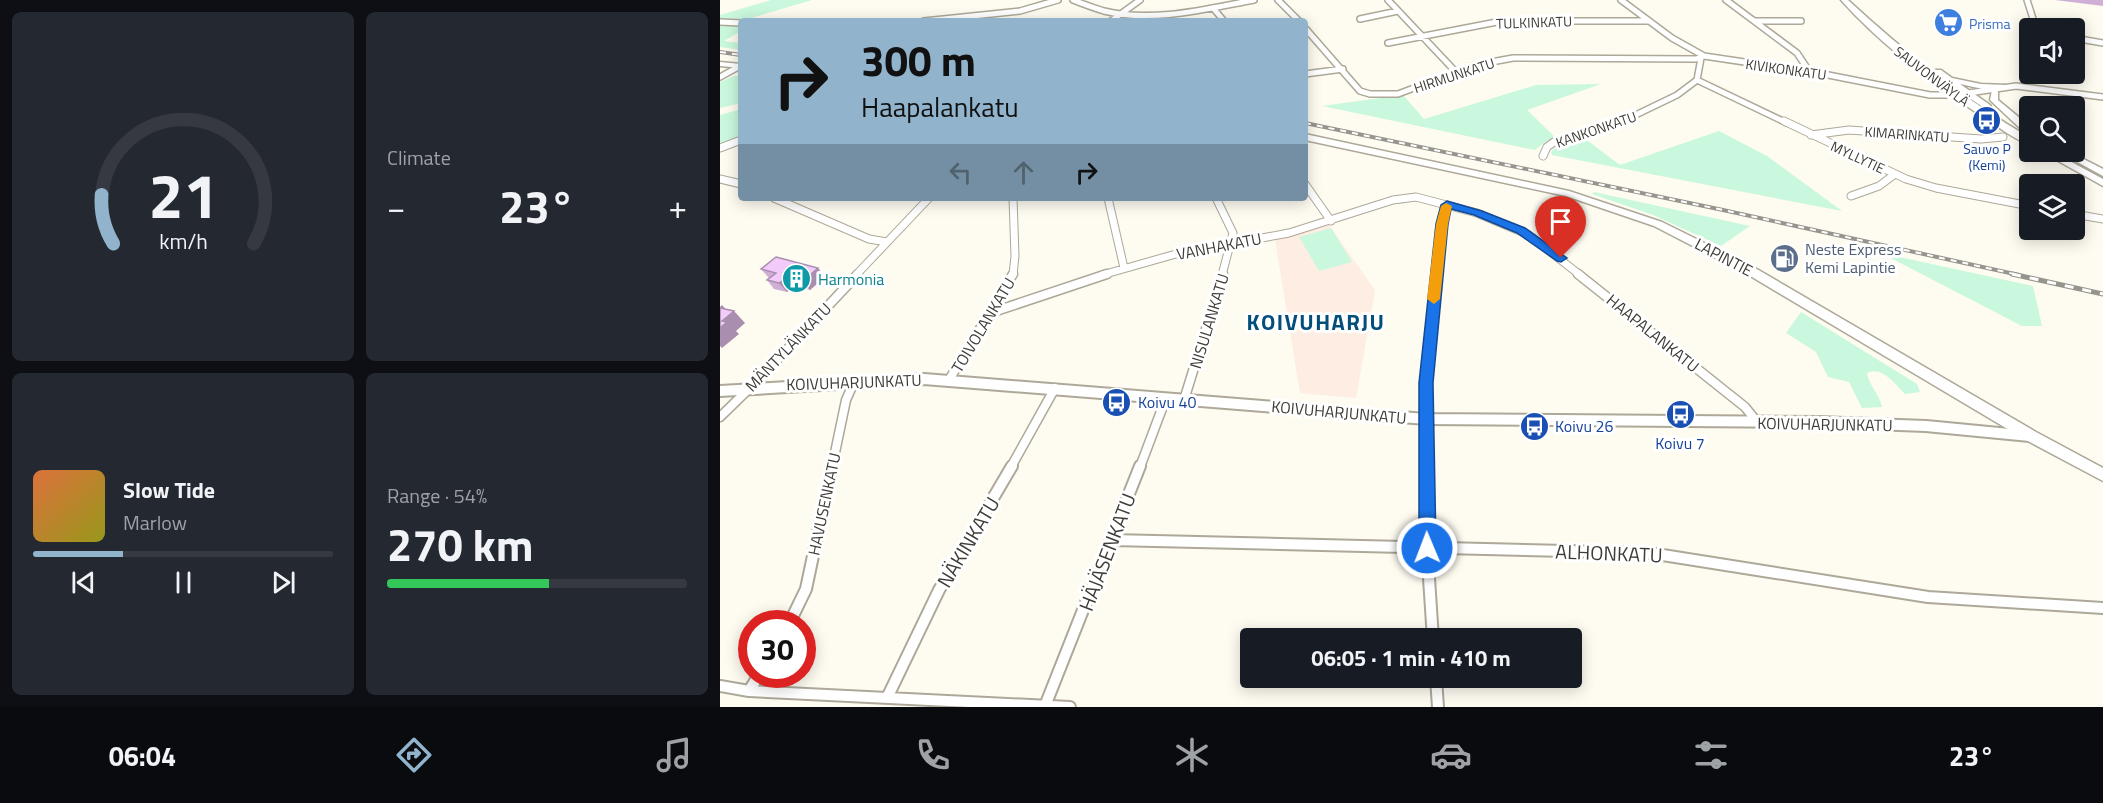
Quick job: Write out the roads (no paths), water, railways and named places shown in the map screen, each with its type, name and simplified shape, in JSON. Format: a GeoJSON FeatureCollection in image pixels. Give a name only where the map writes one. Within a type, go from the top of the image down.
{"type":"FeatureCollection","features":[{"type":"Feature","properties":{"kind":"main road","name":"SAUVONVÄYLÄ"},"geometry":{"type":"LineString","coordinates":[[1844,0],[1900,52],[1955,96],[2019,135]]}},
{"type":"Feature","properties":{"kind":"main road","name":"SAUVONVÄYLÄ"},"geometry":{"type":"LineString","coordinates":[[1852,0],[1900,43],[1947,79],[2019,125]]}},
{"type":"Feature","properties":{"kind":"main road"},"geometry":{"type":"LineString","coordinates":[[720,64],[738,66]]}},
{"type":"Feature","properties":{"kind":"main road"},"geometry":{"type":"LineString","coordinates":[[1947,79],[1976,85],[2006,87]]}},
{"type":"Feature","properties":{"kind":"main road"},"geometry":{"type":"LineString","coordinates":[[1995,92],[1993,97],[2002,111],[2019,122]]}},
{"type":"Feature","properties":{"kind":"main road","name":"LAPINTIE"},"geometry":{"type":"LineString","coordinates":[[1308,138],[1569,194],[1658,224],[1715,251],[1826,313],[2031,436],[2103,476]]}},
{"type":"Feature","properties":{"kind":"main road"},"geometry":{"type":"LineString","coordinates":[[2065,162],[2103,183]]}},
{"type":"Feature","properties":{"kind":"main road"},"geometry":{"type":"LineString","coordinates":[[2083,162],[2103,173]]}},
{"type":"Feature","properties":{"kind":"street"},"geometry":{"type":"LineString","coordinates":[[953,18],[1020,11],[1058,0]]}},
{"type":"Feature","properties":{"kind":"street"},"geometry":{"type":"LineString","coordinates":[[1073,0],[1105,12],[1121,14],[1174,13],[1254,0]]}},
{"type":"Feature","properties":{"kind":"street"},"geometry":{"type":"LineString","coordinates":[[1115,18],[1140,0]]}},
{"type":"Feature","properties":{"kind":"street"},"geometry":{"type":"LineString","coordinates":[[1278,0],[1296,18]]}},
{"type":"Feature","properties":{"kind":"street"},"geometry":{"type":"LineString","coordinates":[[1388,0],[1455,71]]}},
{"type":"Feature","properties":{"kind":"street","name":"KIVIKONKATU"},"geometry":{"type":"LineString","coordinates":[[1621,0],[1702,57],[1809,71],[1914,93],[1955,96],[1968,93]]}},
{"type":"Feature","properties":{"kind":"street"},"geometry":{"type":"LineString","coordinates":[[1726,0],[1797,53],[1809,71]]}},
{"type":"Feature","properties":{"kind":"street"},"geometry":{"type":"LineString","coordinates":[[2027,0],[2033,18]]}},
{"type":"Feature","properties":{"kind":"street"},"geometry":{"type":"LineString","coordinates":[[1214,8],[1222,18]]}},
{"type":"Feature","properties":{"kind":"street"},"geometry":{"type":"LineString","coordinates":[[1360,19],[1398,11]]}},
{"type":"Feature","properties":{"kind":"street","name":"TULKINKATU"},"geometry":{"type":"LineString","coordinates":[[1388,44],[1510,20],[1648,21]]}},
{"type":"Feature","properties":{"kind":"street"},"geometry":{"type":"LineString","coordinates":[[1755,21],[1801,21]]}},
{"type":"Feature","properties":{"kind":"street"},"geometry":{"type":"LineString","coordinates":[[720,22],[738,23]]}},
{"type":"Feature","properties":{"kind":"street","name":"HIRMUNKATU"},"geometry":{"type":"LineString","coordinates":[[1308,31],[1362,92],[1386,95],[1411,89],[1455,71],[1496,60],[1534,56],[1702,57]]}},
{"type":"Feature","properties":{"kind":"street"},"geometry":{"type":"LineString","coordinates":[[2085,40],[2103,43]]}},
{"type":"Feature","properties":{"kind":"street"},"geometry":{"type":"LineString","coordinates":[[1697,80],[1702,57]]}},
{"type":"Feature","properties":{"kind":"street"},"geometry":{"type":"LineString","coordinates":[[720,77],[738,68]]}},
{"type":"Feature","properties":{"kind":"street"},"geometry":{"type":"LineString","coordinates":[[1308,74],[1343,69]]}},
{"type":"Feature","properties":{"kind":"street","name":"MYLLYTIE"},"geometry":{"type":"LineString","coordinates":[[1697,80],[1895,174],[1936,188],[2019,204]]}},
{"type":"Feature","properties":{"kind":"street","name":"KANKONKATU"},"geometry":{"type":"LineString","coordinates":[[1542,156],[1547,147],[1554,142],[1605,128],[1641,114],[1677,95],[1697,80]]}},
{"type":"Feature","properties":{"kind":"street"},"geometry":{"type":"LineString","coordinates":[[1968,93],[2006,87],[2036,87],[2103,97]]}},
{"type":"Feature","properties":{"kind":"street"},"geometry":{"type":"LineString","coordinates":[[1968,93],[2013,90],[2064,92]]}},
{"type":"Feature","properties":{"kind":"street","name":"KIMARINKATU"},"geometry":{"type":"LineString","coordinates":[[1810,135],[1849,130],[1982,139],[2003,136]]}},
{"type":"Feature","properties":{"kind":"street"},"geometry":{"type":"LineString","coordinates":[[720,148],[738,141]]}},
{"type":"Feature","properties":{"kind":"street"},"geometry":{"type":"LineString","coordinates":[[1851,196],[1879,186],[1895,174]]}},
{"type":"Feature","properties":{"kind":"street"},"geometry":{"type":"LineString","coordinates":[[720,179],[738,183]]}},
{"type":"Feature","properties":{"kind":"street"},"geometry":{"type":"LineString","coordinates":[[1308,187],[1331,221]]}},
{"type":"Feature","properties":{"kind":"street","name":"VANHAKATU"},"geometry":{"type":"LineString","coordinates":[[993,312],[1124,268],[1232,243],[1283,234],[1405,198],[1416,197],[1447,205]]}},
{"type":"Feature","properties":{"kind":"street"},"geometry":{"type":"LineString","coordinates":[[781,201],[869,238],[887,242]]}},
{"type":"Feature","properties":{"kind":"street","name":"MÄNTYLÄNKATU"},"geometry":{"type":"LineString","coordinates":[[720,417],[926,201]]}},
{"type":"Feature","properties":{"kind":"street","name":"TOIVOLANKATU"},"geometry":{"type":"LineString","coordinates":[[949,380],[993,312],[1014,273],[1013,201]]}},
{"type":"Feature","properties":{"kind":"street"},"geometry":{"type":"LineString","coordinates":[[1109,201],[1124,268]]}},
{"type":"Feature","properties":{"kind":"street"},"geometry":{"type":"LineString","coordinates":[[1217,201],[1233,233],[1232,243]]}},
{"type":"Feature","properties":{"kind":"street"},"geometry":{"type":"LineString","coordinates":[[1432,628],[1427,548],[1426,418],[1429,350],[1442,224],[1447,205]]}},
{"type":"Feature","properties":{"kind":"street","name":"HAAPALANKATU"},"geometry":{"type":"LineString","coordinates":[[1447,205],[1478,213],[1529,235],[1745,407],[1757,423]]}},
{"type":"Feature","properties":{"kind":"street"},"geometry":{"type":"LineString","coordinates":[[2085,216],[2103,219]]}},
{"type":"Feature","properties":{"kind":"street","name":"NISULANKATU"},"geometry":{"type":"LineString","coordinates":[[1184,400],[1232,243]]}},
{"type":"Feature","properties":{"kind":"street","name":"KOIVUHARJUNKATU"},"geometry":{"type":"LineString","coordinates":[[720,390],[924,379],[1426,418],[1899,425],[2031,436]]}},
{"type":"Feature","properties":{"kind":"street","name":"HAVUSENKATU"},"geometry":{"type":"LineString","coordinates":[[796,610],[806,589],[846,400],[854,382]]}},
{"type":"Feature","properties":{"kind":"street","name":"NÄKINKATU"},"geometry":{"type":"LineString","coordinates":[[887,698],[939,590],[991,504],[1055,388]]}},
{"type":"Feature","properties":{"kind":"street","name":"HÄJÄSENKATU"},"geometry":{"type":"LineString","coordinates":[[1045,706],[1166,398]]}},
{"type":"Feature","properties":{"kind":"street","name":"ALHONKATU"},"geometry":{"type":"LineString","coordinates":[[1112,540],[1654,553],[1925,596],[2103,608]]}},
{"type":"Feature","properties":{"kind":"street"},"geometry":{"type":"LineString","coordinates":[[720,686],[749,691],[1070,707]]}},
{"type":"Feature","properties":{"kind":"street"},"geometry":{"type":"LineString","coordinates":[[1437,688],[1438,707]]}},
{"type":"Feature","properties":{"kind":"railway"},"geometry":{"type":"LineString","coordinates":[[720,52],[738,55]]}},
{"type":"Feature","properties":{"kind":"railway"},"geometry":{"type":"LineString","coordinates":[[1308,124],[1723,210],[2019,275]]}},
{"type":"Feature","properties":{"kind":"railway"},"geometry":{"type":"LineString","coordinates":[[2012,274],[2103,294]]}},
{"type":"Feature","properties":{"kind":"place","name":"Prisma"},"geometry":{"type":"Point","coordinates":[1948,23]}},
{"type":"Feature","properties":{"kind":"place","name":"Sauvo P (Kemi)"},"geometry":{"type":"Point","coordinates":[1987,121]}},
{"type":"Feature","properties":{"kind":"place","name":"Neste Express Kemi Lapintie"},"geometry":{"type":"Point","coordinates":[1784,258]}},
{"type":"Feature","properties":{"kind":"place","name":"Harmonia"},"geometry":{"type":"Point","coordinates":[797,279]}},
{"type":"Feature","properties":{"kind":"place","name":"Koivu 40"},"geometry":{"type":"Point","coordinates":[1117,402]}},
{"type":"Feature","properties":{"kind":"place","name":"Koivu 7"},"geometry":{"type":"Point","coordinates":[1680,415]}},
{"type":"Feature","properties":{"kind":"place","name":"Koivu 26"},"geometry":{"type":"Point","coordinates":[1534,426]}},
{"type":"Feature","properties":{"kind":"district","name":"KOIVUHARJU"},"geometry":{"type":"Point","coordinates":[1316,322]}}]}
